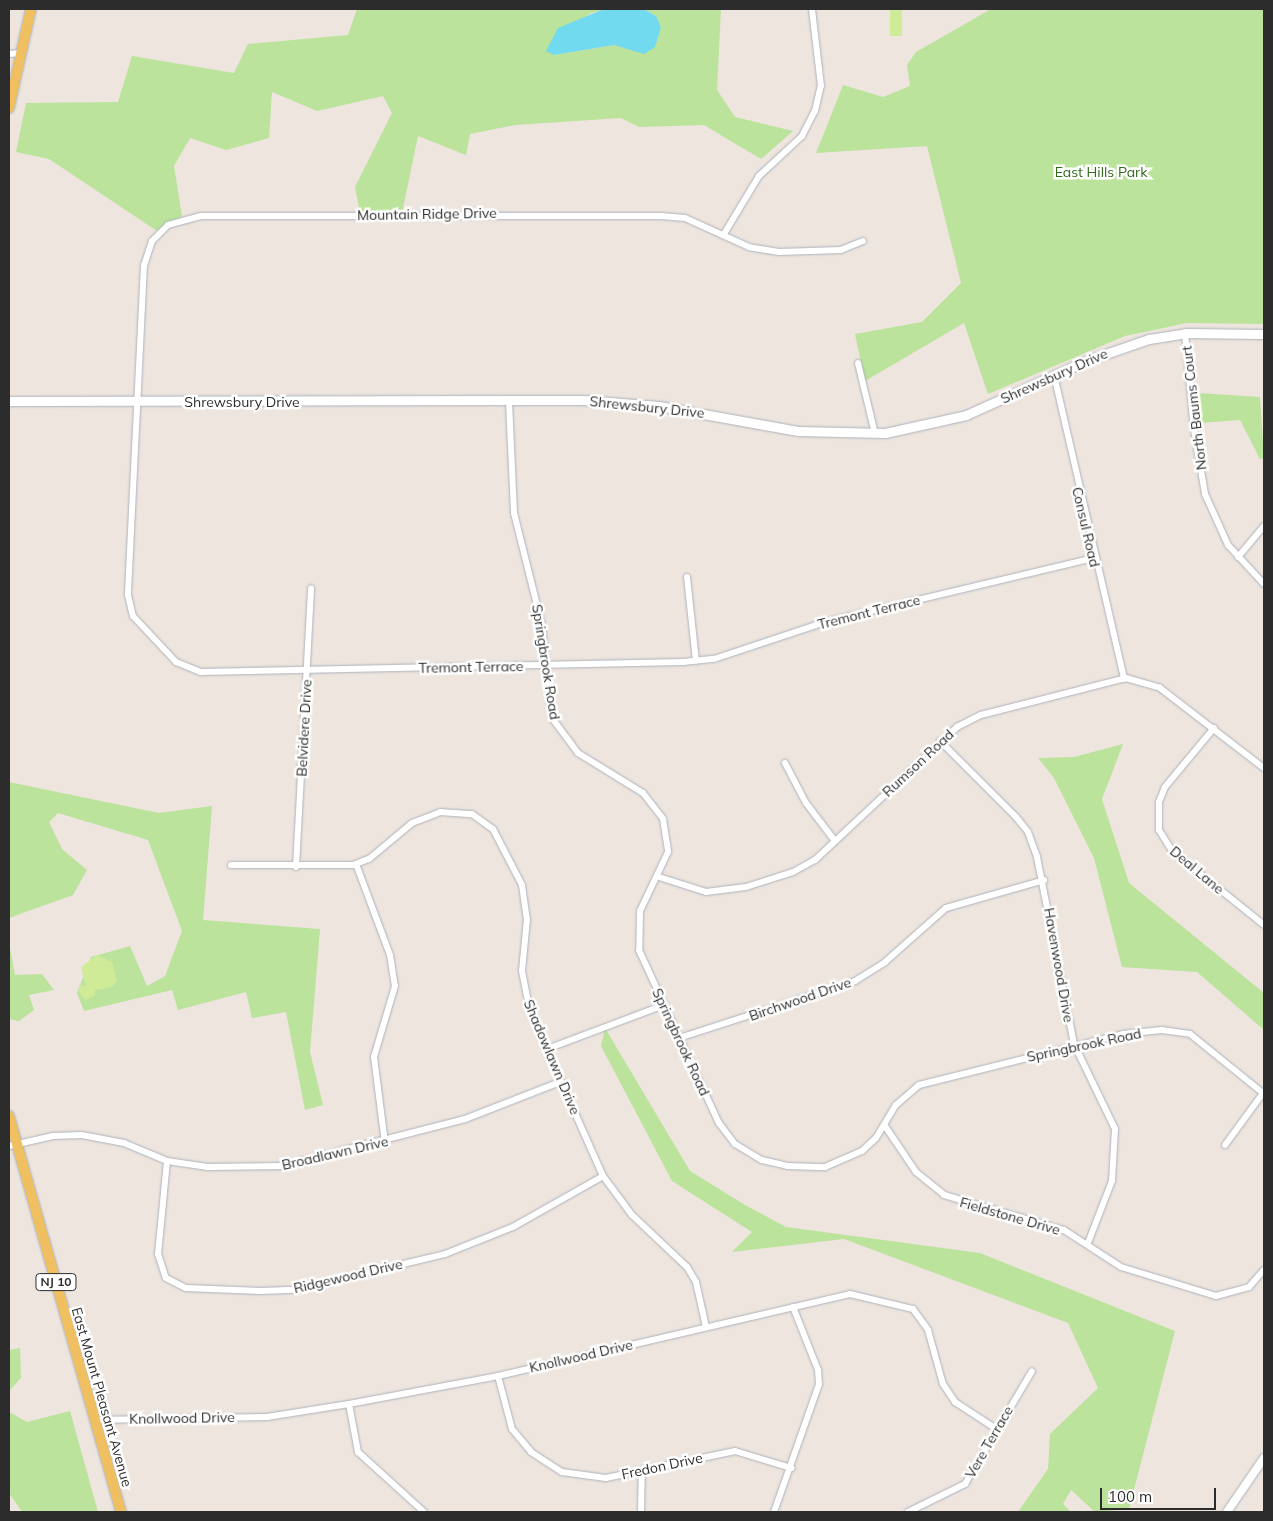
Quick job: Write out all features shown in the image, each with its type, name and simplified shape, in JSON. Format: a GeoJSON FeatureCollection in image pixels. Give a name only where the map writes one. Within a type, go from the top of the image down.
{"type":"FeatureCollection","features":[{"type":"Feature","properties":{"kind":"main road"},"geometry":{"type":"LineString","coordinates":[[9,108],[31,9]]}},
{"type":"Feature","properties":{"kind":"main road","name":"Shrewsbury Drive"},"geometry":{"type":"LineString","coordinates":[[9,401],[627,402],[798,431],[875,434],[966,415],[1054,375],[1122,347],[1185,333],[1264,334]]}},
{"type":"Feature","properties":{"kind":"main road","name":"East Mount Pleasant Avenue"},"geometry":{"type":"LineString","coordinates":[[9,1116],[12,1145],[121,1512]]}},
{"type":"Feature","properties":{"kind":"street"},"geometry":{"type":"LineString","coordinates":[[724,234],[760,176],[802,136],[815,110],[820,86],[812,9]]}},
{"type":"Feature","properties":{"kind":"street"},"geometry":{"type":"LineString","coordinates":[[9,54],[21,53]]}},
{"type":"Feature","properties":{"kind":"street","name":"Mountain Ridge Drive"},"geometry":{"type":"LineString","coordinates":[[139,402],[147,251],[159,232],[183,218],[470,213],[661,216],[685,218],[724,234],[749,247],[779,252],[841,250],[863,241]]}},
{"type":"Feature","properties":{"kind":"street","name":"North Baums Court"},"geometry":{"type":"LineString","coordinates":[[1185,333],[1198,465],[1215,520],[1238,557],[1264,584]]}},
{"type":"Feature","properties":{"kind":"street"},"geometry":{"type":"LineString","coordinates":[[858,363],[875,434]]}},
{"type":"Feature","properties":{"kind":"street","name":"Consul Road"},"geometry":{"type":"LineString","coordinates":[[1054,375],[1094,558],[1124,678]]}},
{"type":"Feature","properties":{"kind":"street","name":"Tremont Terrace"},"geometry":{"type":"LineString","coordinates":[[139,402],[128,596],[133,616],[188,669],[308,671],[696,661],[741,652],[834,620],[1094,558]]}},
{"type":"Feature","properties":{"kind":"street","name":"Springbrook Road"},"geometry":{"type":"LineString","coordinates":[[509,402],[514,513],[534,586],[547,665],[552,718],[566,741],[596,767],[643,793],[660,813],[668,845],[659,877],[642,904],[637,935],[642,958],[726,1134],[762,1160],[787,1166],[825,1167],[862,1151],[885,1126],[896,1105],[919,1085],[1123,1034],[1176,1030],[1190,1034],[1264,1094]]}},
{"type":"Feature","properties":{"kind":"street"},"geometry":{"type":"LineString","coordinates":[[1238,557],[1264,526]]}},
{"type":"Feature","properties":{"kind":"street"},"geometry":{"type":"LineString","coordinates":[[688,577],[696,661]]}},
{"type":"Feature","properties":{"kind":"street","name":"Belvidere Drive"},"geometry":{"type":"LineString","coordinates":[[296,867],[311,588]]}},
{"type":"Feature","properties":{"kind":"street"},"geometry":{"type":"LineString","coordinates":[[1124,678],[1160,688],[1264,768]]}},
{"type":"Feature","properties":{"kind":"street","name":"Rumson Road"},"geometry":{"type":"LineString","coordinates":[[659,877],[706,892],[746,887],[807,866],[940,741],[981,715],[1124,678]]}},
{"type":"Feature","properties":{"kind":"street","name":"Deal Lane"},"geometry":{"type":"LineString","coordinates":[[1214,728],[1165,786],[1159,802],[1159,830],[1172,851],[1264,925]]}},
{"type":"Feature","properties":{"kind":"street","name":"Havenwood Drive"},"geometry":{"type":"LineString","coordinates":[[940,741],[1028,832],[1044,880],[1075,1046],[1115,1129],[1112,1181],[1088,1243]]}},
{"type":"Feature","properties":{"kind":"street"},"geometry":{"type":"LineString","coordinates":[[785,763],[806,803],[835,841]]}},
{"type":"Feature","properties":{"kind":"street","name":"Shadowlawn Drive"},"geometry":{"type":"LineString","coordinates":[[356,864],[412,823],[440,812],[472,814],[493,829],[522,884],[527,919],[524,986],[560,1082],[604,1176],[632,1216],[687,1268],[696,1282],[706,1327]]}},
{"type":"Feature","properties":{"kind":"street"},"geometry":{"type":"LineString","coordinates":[[231,865],[296,867],[356,864],[390,955],[395,986],[374,1057],[385,1142]]}},
{"type":"Feature","properties":{"kind":"street","name":"Birchwood Drive"},"geometry":{"type":"LineString","coordinates":[[679,1038],[855,981],[885,962],[946,908],[1044,880]]}},
{"type":"Feature","properties":{"kind":"street"},"geometry":{"type":"LineString","coordinates":[[547,1049],[664,1005]]}},
{"type":"Feature","properties":{"kind":"street","name":"Broadlawn Drive"},"geometry":{"type":"LineString","coordinates":[[12,1145],[82,1135],[124,1143],[166,1160],[208,1167],[282,1166],[385,1142],[465,1119],[560,1082]]}},
{"type":"Feature","properties":{"kind":"street"},"geometry":{"type":"LineString","coordinates":[[1225,1145],[1264,1094]]}},
{"type":"Feature","properties":{"kind":"street","name":"Fieldstone Drive"},"geometry":{"type":"LineString","coordinates":[[885,1126],[916,1172],[944,1195],[973,1207],[1037,1221],[1088,1243],[1121,1267],[1197,1294],[1233,1294],[1249,1287],[1264,1270]]}},
{"type":"Feature","properties":{"kind":"street","name":"Ridgewood Drive"},"geometry":{"type":"LineString","coordinates":[[166,1160],[158,1254],[166,1278],[186,1288],[261,1291],[294,1290],[444,1254],[513,1227],[604,1176]]}},
{"type":"Feature","properties":{"kind":"street","name":"Knollwood Drive"},"geometry":{"type":"LineString","coordinates":[[94,1420],[266,1417],[349,1404],[498,1376],[793,1307],[865,1295],[913,1309],[928,1330],[948,1392],[964,1410],[995,1428]]}},
{"type":"Feature","properties":{"kind":"street"},"geometry":{"type":"LineString","coordinates":[[774,1512],[819,1384],[818,1370],[793,1307]]}},
{"type":"Feature","properties":{"kind":"street","name":"Vere Terrace"},"geometry":{"type":"LineString","coordinates":[[908,1512],[965,1484],[995,1428],[1032,1370]]}},
{"type":"Feature","properties":{"kind":"street","name":"Fredon Drive"},"geometry":{"type":"LineString","coordinates":[[498,1376],[512,1429],[547,1463],[578,1476],[642,1473],[734,1451],[791,1468]]}},
{"type":"Feature","properties":{"kind":"street"},"geometry":{"type":"LineString","coordinates":[[349,1404],[358,1452],[424,1512]]}},
{"type":"Feature","properties":{"kind":"street"},"geometry":{"type":"LineString","coordinates":[[1227,1512],[1264,1458]]}},
{"type":"Feature","properties":{"kind":"street"},"geometry":{"type":"LineString","coordinates":[[641,1512],[642,1473]]}},
{"type":"Feature","properties":{"kind":"green space"},"geometry":{"type":"Polygon","coordinates":[[[357,9],[604,9],[589,14],[554,55],[614,45],[644,53],[656,16],[644,9],[721,9],[717,90],[735,117],[793,131],[761,159],[704,125],[639,127],[621,118],[515,125],[470,134],[466,155],[418,136],[402,213],[360,213],[355,187],[392,113],[383,96],[317,111],[272,92],[269,138],[226,150],[190,138],[174,166],[182,216],[157,231],[49,159],[16,152],[26,103],[118,102],[132,56],[234,73],[248,44],[348,35],[357,9]]]}},
{"type":"Feature","properties":{"kind":"green space"},"geometry":{"type":"Polygon","coordinates":[[[890,9],[902,9],[902,36],[890,36],[890,9]]]}},
{"type":"Feature","properties":{"kind":"green space","name":"East Hills Park"},"geometry":{"type":"Polygon","coordinates":[[[991,9],[1264,9],[1264,324],[1187,323],[1125,336],[988,394],[964,323],[865,381],[855,334],[922,322],[961,283],[927,146],[816,153],[843,85],[883,97],[910,86],[907,65],[916,52],[991,9]]]}},
{"type":"Feature","properties":{"kind":"green space"},"geometry":{"type":"Polygon","coordinates":[[[1198,393],[1260,397],[1264,458],[1260,459],[1240,420],[1199,423],[1198,393]]]}},
{"type":"Feature","properties":{"kind":"green space"},"geometry":{"type":"Polygon","coordinates":[[[1123,744],[1102,799],[1129,883],[1264,993],[1264,1030],[1197,972],[1122,967],[1094,858],[1054,778],[1038,758],[1074,757],[1123,744]]]}},
{"type":"Feature","properties":{"kind":"green space"},"geometry":{"type":"Polygon","coordinates":[[[9,782],[159,813],[212,806],[203,920],[320,929],[310,1052],[323,1105],[305,1110],[286,1012],[252,1018],[246,992],[178,1010],[172,990],[84,1011],[77,993],[91,957],[130,946],[147,986],[165,976],[182,931],[148,840],[58,813],[49,822],[62,849],[87,870],[73,895],[9,918],[9,782]]]}},
{"type":"Feature","properties":{"kind":"green space"},"geometry":{"type":"Polygon","coordinates":[[[9,943],[15,975],[42,974],[54,990],[29,995],[34,1010],[19,1021],[9,1019],[9,943]]]}},
{"type":"Feature","properties":{"kind":"green space"},"geometry":{"type":"Polygon","coordinates":[[[97,955],[112,962],[117,981],[112,987],[95,990],[95,996],[85,1000],[79,992],[79,985],[86,986],[81,967],[97,955]]]}},
{"type":"Feature","properties":{"kind":"green space"},"geometry":{"type":"Polygon","coordinates":[[[605,1028],[690,1171],[745,1205],[786,1227],[980,1253],[1175,1331],[1129,1509],[1095,1512],[1071,1490],[1063,1504],[1071,1512],[1018,1512],[1048,1469],[1050,1434],[1098,1388],[1068,1323],[844,1239],[732,1252],[752,1232],[672,1181],[601,1046],[605,1028]]]}},
{"type":"Feature","properties":{"kind":"green space"},"geometry":{"type":"Polygon","coordinates":[[[20,1348],[21,1378],[9,1391],[9,1350],[20,1348]]]}},
{"type":"Feature","properties":{"kind":"green space"},"geometry":{"type":"Polygon","coordinates":[[[70,1411],[98,1512],[22,1512],[9,1493],[9,1412],[27,1422],[70,1411]]]}},
{"type":"Feature","properties":{"kind":"water"},"geometry":{"type":"Polygon","coordinates":[[[604,9],[644,9],[656,16],[661,27],[655,47],[644,54],[614,45],[554,55],[546,51],[558,28],[604,9]]]}}]}
